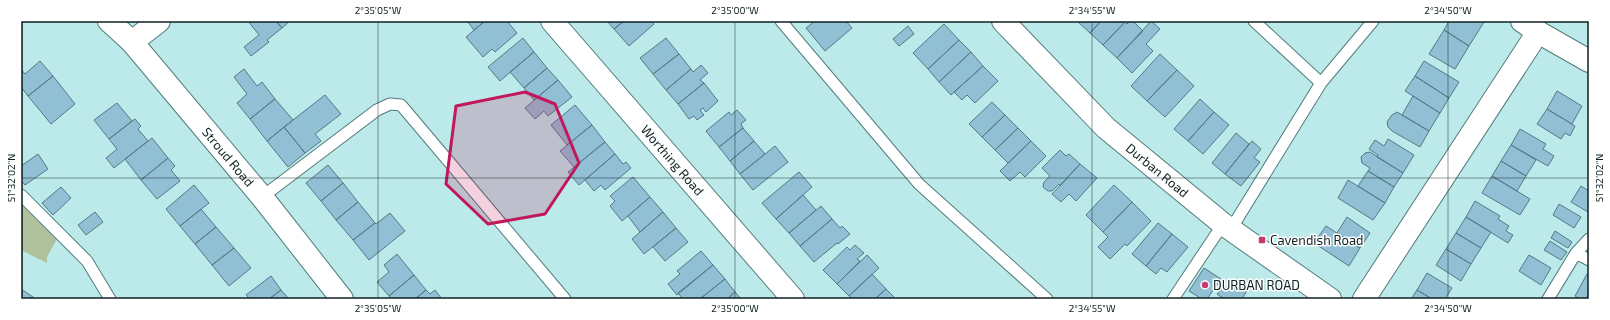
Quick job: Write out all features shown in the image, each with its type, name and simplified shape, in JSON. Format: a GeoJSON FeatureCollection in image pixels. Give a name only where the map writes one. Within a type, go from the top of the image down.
{"type":"FeatureCollection","features":[{"type":"Feature","properties":{"kind":"street","name":"Stroud Road"},"geometry":{"type":"LineString","coordinates":[[108,21],[132,42],[262,197],[342,299]]}},
{"type":"Feature","properties":{"kind":"street"},"geometry":{"type":"LineString","coordinates":[[132,42],[159,21]]}},
{"type":"Feature","properties":{"kind":"street","name":"Worthing Road"},"geometry":{"type":"LineString","coordinates":[[552,21],[793,299]]}},
{"type":"Feature","properties":{"kind":"street","name":"Durban Road"},"geometry":{"type":"LineString","coordinates":[[1003,21],[1106,128],[1227,226],[1330,299]]}},
{"type":"Feature","properties":{"kind":"street"},"geometry":{"type":"LineString","coordinates":[[1364,299],[1530,27],[1589,61]]}},
{"type":"Feature","properties":{"kind":"lane"},"geometry":{"type":"LineString","coordinates":[[781,21],[919,184],[1046,299]]}},
{"type":"Feature","properties":{"kind":"lane"},"geometry":{"type":"LineString","coordinates":[[1254,21],[1321,83]]}},
{"type":"Feature","properties":{"kind":"lane"},"geometry":{"type":"LineString","coordinates":[[1173,299],[1227,226],[1321,83],[1373,21]]}},
{"type":"Feature","properties":{"kind":"lane"},"geometry":{"type":"LineString","coordinates":[[262,197],[377,110],[390,104],[401,106],[565,299]]}},
{"type":"Feature","properties":{"kind":"lane"},"geometry":{"type":"LineString","coordinates":[[21,194],[87,261],[110,299]]}},
{"type":"Feature","properties":{"kind":"lane"},"geometry":{"type":"LineString","coordinates":[[1548,299],[1576,253],[1589,239]]}},
{"type":"Feature","properties":{"kind":"lane"},"geometry":{"type":"LineString","coordinates":[[1576,253],[1589,260]]}},
{"type":"Feature","properties":{"kind":"highlighted area"},"geometry":{"type":"Polygon","coordinates":[[[525,92],[555,104],[579,163],[545,214],[488,224],[446,184],[456,106],[525,92]]]}},
{"type":"Feature","properties":{"kind":"green space"},"geometry":{"type":"Polygon","coordinates":[[[21,198],[58,237],[47,257],[47,263],[21,250],[21,198]]]}},
{"type":"Feature","properties":{"kind":"building"},"geometry":{"type":"Polygon","coordinates":[[[248,21],[276,21],[282,28],[267,40],[269,42],[251,56],[244,47],[259,35],[248,21]]]}},
{"type":"Feature","properties":{"kind":"building"},"geometry":{"type":"Polygon","coordinates":[[[276,21],[290,21],[282,28],[276,21]]]}},
{"type":"Feature","properties":{"kind":"building"},"geometry":{"type":"Polygon","coordinates":[[[467,21],[485,21],[474,30],[467,21]]]}},
{"type":"Feature","properties":{"kind":"building"},"geometry":{"type":"Polygon","coordinates":[[[485,21],[507,21],[517,33],[495,52],[492,49],[483,57],[466,37],[485,21]]]}},
{"type":"Feature","properties":{"kind":"building"},"geometry":{"type":"Polygon","coordinates":[[[607,21],[624,21],[614,29],[607,21]]]}},
{"type":"Feature","properties":{"kind":"building"},"geometry":{"type":"Polygon","coordinates":[[[624,21],[652,21],[654,24],[629,46],[614,29],[624,21]]]}},
{"type":"Feature","properties":{"kind":"building"},"geometry":{"type":"Polygon","coordinates":[[[815,21],[846,21],[852,28],[825,51],[806,28],[815,21]]]}},
{"type":"Feature","properties":{"kind":"building"},"geometry":{"type":"Polygon","coordinates":[[[1077,21],[1101,21],[1090,33],[1077,21]]]}},
{"type":"Feature","properties":{"kind":"building"},"geometry":{"type":"Polygon","coordinates":[[[1101,21],[1125,22],[1103,45],[1090,33],[1101,21]]]}},
{"type":"Feature","properties":{"kind":"building"},"geometry":{"type":"Polygon","coordinates":[[[1130,21],[1133,21],[1143,31],[1117,58],[1103,45],[1125,22],[1127,24],[1130,21]]]}},
{"type":"Feature","properties":{"kind":"building"},"geometry":{"type":"Polygon","coordinates":[[[1151,21],[1160,29],[1146,44],[1153,51],[1132,73],[1117,58],[1151,21]]]}},
{"type":"Feature","properties":{"kind":"building"},"geometry":{"type":"Polygon","coordinates":[[[1449,21],[1484,22],[1469,46],[1444,30],[1449,21]]]}},
{"type":"Feature","properties":{"kind":"building"},"geometry":{"type":"Polygon","coordinates":[[[944,24],[959,40],[928,69],[913,53],[944,24]]]}},
{"type":"Feature","properties":{"kind":"building"},"geometry":{"type":"Polygon","coordinates":[[[908,26],[914,34],[899,46],[893,39],[908,26]]]}},
{"type":"Feature","properties":{"kind":"building"},"geometry":{"type":"Polygon","coordinates":[[[1444,30],[1469,46],[1455,69],[1429,54],[1444,30]]]}},
{"type":"Feature","properties":{"kind":"building"},"geometry":{"type":"Polygon","coordinates":[[[523,38],[534,52],[500,81],[488,67],[523,38]]]}},
{"type":"Feature","properties":{"kind":"building"},"geometry":{"type":"Polygon","coordinates":[[[666,38],[679,54],[653,74],[640,58],[666,38]]]}},
{"type":"Feature","properties":{"kind":"building"},"geometry":{"type":"Polygon","coordinates":[[[959,40],[971,52],[939,82],[928,69],[959,40]]]}},
{"type":"Feature","properties":{"kind":"building"},"geometry":{"type":"Polygon","coordinates":[[[534,52],[547,68],[524,88],[510,72],[534,52]]]}},
{"type":"Feature","properties":{"kind":"building"},"geometry":{"type":"Polygon","coordinates":[[[971,52],[983,66],[951,95],[939,82],[971,52]]]}},
{"type":"Feature","properties":{"kind":"building"},"geometry":{"type":"Polygon","coordinates":[[[679,54],[691,69],[666,90],[653,74],[679,54]]]}},
{"type":"Feature","properties":{"kind":"building"},"geometry":{"type":"Polygon","coordinates":[[[1160,54],[1177,70],[1147,101],[1131,86],[1160,54]]]}},
{"type":"Feature","properties":{"kind":"building"},"geometry":{"type":"Polygon","coordinates":[[[40,61],[53,76],[28,96],[21,87],[21,69],[25,74],[40,61]]]}},
{"type":"Feature","properties":{"kind":"building"},"geometry":{"type":"Polygon","coordinates":[[[1424,61],[1459,82],[1449,98],[1415,76],[1424,61]]]}},
{"type":"Feature","properties":{"kind":"building"},"geometry":{"type":"Polygon","coordinates":[[[701,65],[708,73],[700,80],[704,83],[678,104],[666,90],[691,69],[693,72],[701,65]]]}},
{"type":"Feature","properties":{"kind":"building"},"geometry":{"type":"Polygon","coordinates":[[[983,66],[998,81],[975,103],[967,95],[962,100],[954,92],[983,66]]]}},
{"type":"Feature","properties":{"kind":"building"},"geometry":{"type":"Polygon","coordinates":[[[547,68],[558,80],[534,100],[524,88],[547,68]]]}},
{"type":"Feature","properties":{"kind":"building"},"geometry":{"type":"Polygon","coordinates":[[[244,69],[257,86],[262,82],[275,99],[250,119],[237,103],[247,94],[234,77],[244,69]]]}},
{"type":"Feature","properties":{"kind":"building"},"geometry":{"type":"Polygon","coordinates":[[[1177,70],[1194,86],[1165,117],[1147,101],[1177,70]]]}},
{"type":"Feature","properties":{"kind":"building"},"geometry":{"type":"Polygon","coordinates":[[[53,76],[75,104],[51,124],[28,96],[53,76]]]}},
{"type":"Feature","properties":{"kind":"building"},"geometry":{"type":"Polygon","coordinates":[[[1415,76],[1449,98],[1440,113],[1405,91],[1415,76]]]}},
{"type":"Feature","properties":{"kind":"building"},"geometry":{"type":"Polygon","coordinates":[[[558,80],[572,97],[548,116],[544,111],[535,119],[525,108],[558,80]]]}},
{"type":"Feature","properties":{"kind":"building"},"geometry":{"type":"Polygon","coordinates":[[[704,83],[718,101],[706,112],[703,108],[700,110],[704,115],[697,120],[694,116],[689,119],[678,104],[704,83]]]}},
{"type":"Feature","properties":{"kind":"building"},"geometry":{"type":"Polygon","coordinates":[[[1557,91],[1582,106],[1572,124],[1547,109],[1557,91]]]}},
{"type":"Feature","properties":{"kind":"building"},"geometry":{"type":"Polygon","coordinates":[[[325,95],[341,114],[315,134],[321,141],[305,153],[284,127],[325,95]]]}},
{"type":"Feature","properties":{"kind":"building"},"geometry":{"type":"Polygon","coordinates":[[[1413,96],[1440,113],[1429,131],[1402,115],[1413,96]]]}},
{"type":"Feature","properties":{"kind":"building"},"geometry":{"type":"Polygon","coordinates":[[[275,99],[293,120],[267,141],[250,119],[275,99]]]}},
{"type":"Feature","properties":{"kind":"building"},"geometry":{"type":"Polygon","coordinates":[[[1200,99],[1214,112],[1188,141],[1174,129],[1200,99]]]}},
{"type":"Feature","properties":{"kind":"building"},"geometry":{"type":"Polygon","coordinates":[[[992,102],[1005,115],[982,137],[969,124],[992,102]]]}},
{"type":"Feature","properties":{"kind":"building"},"geometry":{"type":"Polygon","coordinates":[[[117,103],[132,121],[109,139],[94,120],[117,103]]]}},
{"type":"Feature","properties":{"kind":"building"},"geometry":{"type":"Polygon","coordinates":[[[575,105],[592,125],[567,145],[551,125],[575,105]]]}},
{"type":"Feature","properties":{"kind":"building"},"geometry":{"type":"Polygon","coordinates":[[[1547,109],[1575,126],[1570,136],[1565,133],[1561,139],[1537,124],[1547,109]]]}},
{"type":"Feature","properties":{"kind":"building"},"geometry":{"type":"Polygon","coordinates":[[[737,110],[746,120],[741,124],[743,128],[719,147],[706,131],[729,112],[731,115],[737,110]]]}},
{"type":"Feature","properties":{"kind":"building"},"geometry":{"type":"Polygon","coordinates":[[[1214,112],[1229,125],[1203,154],[1188,141],[1214,112]]]}},
{"type":"Feature","properties":{"kind":"building"},"geometry":{"type":"Polygon","coordinates":[[[1397,112],[1429,131],[1420,147],[1392,131],[1388,127],[1387,122],[1392,115],[1397,112]]]}},
{"type":"Feature","properties":{"kind":"building"},"geometry":{"type":"Polygon","coordinates":[[[1005,115],[1018,128],[995,150],[982,137],[1005,115]]]}},
{"type":"Feature","properties":{"kind":"building"},"geometry":{"type":"Polygon","coordinates":[[[135,119],[141,126],[138,129],[148,141],[114,168],[106,158],[117,149],[109,139],[135,119]]]}},
{"type":"Feature","properties":{"kind":"building"},"geometry":{"type":"Polygon","coordinates":[[[592,125],[605,142],[574,167],[560,151],[592,125]]]}},
{"type":"Feature","properties":{"kind":"building"},"geometry":{"type":"Polygon","coordinates":[[[284,127],[305,153],[288,167],[267,141],[284,127]]]}},
{"type":"Feature","properties":{"kind":"building"},"geometry":{"type":"Polygon","coordinates":[[[743,128],[754,141],[730,161],[719,147],[743,128]]]}},
{"type":"Feature","properties":{"kind":"building"},"geometry":{"type":"Polygon","coordinates":[[[1018,128],[1031,141],[1008,163],[995,150],[1018,128]]]}},
{"type":"Feature","properties":{"kind":"building"},"geometry":{"type":"Polygon","coordinates":[[[1520,129],[1546,144],[1543,149],[1554,156],[1548,166],[1511,145],[1520,129]]]}},
{"type":"Feature","properties":{"kind":"building"},"geometry":{"type":"Polygon","coordinates":[[[1236,133],[1249,144],[1225,174],[1212,163],[1236,133]]]}},
{"type":"Feature","properties":{"kind":"building"},"geometry":{"type":"Polygon","coordinates":[[[152,138],[168,158],[141,180],[125,159],[152,138]]]}},
{"type":"Feature","properties":{"kind":"building"},"geometry":{"type":"Polygon","coordinates":[[[1388,139],[1414,155],[1403,173],[1377,157],[1378,155],[1369,149],[1375,140],[1384,146],[1388,139]]]}},
{"type":"Feature","properties":{"kind":"building"},"geometry":{"type":"Polygon","coordinates":[[[754,141],[765,154],[740,174],[730,161],[754,141]]]}},
{"type":"Feature","properties":{"kind":"building"},"geometry":{"type":"Polygon","coordinates":[[[1031,141],[1046,156],[1025,177],[1020,172],[1010,181],[1000,171],[1031,141]]]}},
{"type":"Feature","properties":{"kind":"building"},"geometry":{"type":"Polygon","coordinates":[[[1252,141],[1261,149],[1254,158],[1260,162],[1241,186],[1225,174],[1252,141]]]}},
{"type":"Feature","properties":{"kind":"building"},"geometry":{"type":"Polygon","coordinates":[[[605,142],[615,154],[579,185],[568,172],[605,142]]]}},
{"type":"Feature","properties":{"kind":"building"},"geometry":{"type":"Polygon","coordinates":[[[1511,145],[1536,160],[1526,176],[1501,161],[1511,145]]]}},
{"type":"Feature","properties":{"kind":"building"},"geometry":{"type":"Polygon","coordinates":[[[775,146],[788,162],[753,190],[740,174],[775,146]]]}},
{"type":"Feature","properties":{"kind":"building"},"geometry":{"type":"Polygon","coordinates":[[[1060,150],[1066,156],[1069,154],[1080,164],[1060,186],[1059,184],[1052,191],[1048,191],[1043,187],[1044,182],[1050,176],[1042,168],[1060,150]]]}},
{"type":"Feature","properties":{"kind":"building"},"geometry":{"type":"Polygon","coordinates":[[[1370,152],[1403,173],[1394,187],[1368,171],[1370,168],[1362,163],[1361,157],[1365,153],[1370,152]]]}},
{"type":"Feature","properties":{"kind":"building"},"geometry":{"type":"Polygon","coordinates":[[[38,154],[48,169],[25,185],[21,180],[21,166],[38,154]]]}},
{"type":"Feature","properties":{"kind":"building"},"geometry":{"type":"Polygon","coordinates":[[[615,154],[623,164],[626,162],[631,168],[605,190],[601,185],[594,191],[585,180],[615,154]]]}},
{"type":"Feature","properties":{"kind":"building"},"geometry":{"type":"Polygon","coordinates":[[[168,158],[175,166],[171,170],[180,181],[157,199],[141,180],[168,158]]]}},
{"type":"Feature","properties":{"kind":"building"},"geometry":{"type":"Polygon","coordinates":[[[1501,161],[1526,176],[1517,191],[1492,176],[1501,161]]]}},
{"type":"Feature","properties":{"kind":"building"},"geometry":{"type":"Polygon","coordinates":[[[1080,164],[1097,178],[1076,201],[1069,194],[1061,202],[1052,194],[1080,164]]]}},
{"type":"Feature","properties":{"kind":"building"},"geometry":{"type":"Polygon","coordinates":[[[328,165],[343,183],[321,201],[306,183],[328,165]]]}},
{"type":"Feature","properties":{"kind":"building"},"geometry":{"type":"Polygon","coordinates":[[[1368,171],[1394,187],[1385,203],[1358,186],[1368,171]]]}},
{"type":"Feature","properties":{"kind":"building"},"geometry":{"type":"Polygon","coordinates":[[[799,172],[812,187],[776,219],[762,203],[799,172]]]}},
{"type":"Feature","properties":{"kind":"building"},"geometry":{"type":"Polygon","coordinates":[[[1492,176],[1530,199],[1520,215],[1482,193],[1492,176]]]}},
{"type":"Feature","properties":{"kind":"building"},"geometry":{"type":"Polygon","coordinates":[[[633,177],[650,197],[622,221],[610,206],[615,201],[610,196],[633,177]]]}},
{"type":"Feature","properties":{"kind":"building"},"geometry":{"type":"Polygon","coordinates":[[[1348,180],[1385,203],[1373,220],[1338,198],[1348,180]]]}},
{"type":"Feature","properties":{"kind":"building"},"geometry":{"type":"Polygon","coordinates":[[[343,183],[358,202],[336,220],[321,201],[343,183]]]}},
{"type":"Feature","properties":{"kind":"building"},"geometry":{"type":"Polygon","coordinates":[[[194,185],[209,203],[180,226],[166,209],[194,185]]]}},
{"type":"Feature","properties":{"kind":"building"},"geometry":{"type":"Polygon","coordinates":[[[1114,185],[1132,202],[1103,232],[1086,215],[1114,185]]]}},
{"type":"Feature","properties":{"kind":"building"},"geometry":{"type":"Polygon","coordinates":[[[1581,186],[1589,191],[1588,212],[1571,202],[1581,186]]]}},
{"type":"Feature","properties":{"kind":"building"},"geometry":{"type":"Polygon","coordinates":[[[61,187],[71,198],[53,215],[42,203],[61,187]]]}},
{"type":"Feature","properties":{"kind":"building"},"geometry":{"type":"Polygon","coordinates":[[[803,195],[816,210],[789,233],[776,219],[803,195]]]}},
{"type":"Feature","properties":{"kind":"building"},"geometry":{"type":"Polygon","coordinates":[[[650,197],[663,212],[640,232],[628,216],[650,197]]]}},
{"type":"Feature","properties":{"kind":"building"},"geometry":{"type":"Polygon","coordinates":[[[1475,201],[1500,216],[1498,219],[1509,226],[1506,231],[1513,235],[1508,243],[1466,217],[1475,201]]]}},
{"type":"Feature","properties":{"kind":"building"},"geometry":{"type":"Polygon","coordinates":[[[358,202],[375,223],[353,240],[336,220],[358,202]]]}},
{"type":"Feature","properties":{"kind":"building"},"geometry":{"type":"Polygon","coordinates":[[[1132,202],[1151,221],[1127,246],[1125,244],[1110,259],[1098,247],[1108,237],[1103,232],[1132,202]]]}},
{"type":"Feature","properties":{"kind":"building"},"geometry":{"type":"Polygon","coordinates":[[[1559,204],[1581,217],[1574,228],[1553,215],[1559,204]]]}},
{"type":"Feature","properties":{"kind":"building"},"geometry":{"type":"Polygon","coordinates":[[[821,206],[832,219],[800,246],[789,233],[821,206]]]}},
{"type":"Feature","properties":{"kind":"building"},"geometry":{"type":"Polygon","coordinates":[[[201,209],[216,227],[195,244],[180,226],[201,209]]]}},
{"type":"Feature","properties":{"kind":"building"},"geometry":{"type":"Polygon","coordinates":[[[95,212],[103,222],[86,235],[78,225],[95,212]]]}},
{"type":"Feature","properties":{"kind":"building"},"geometry":{"type":"Polygon","coordinates":[[[663,212],[676,228],[644,254],[632,239],[663,212]]]}},
{"type":"Feature","properties":{"kind":"building"},"geometry":{"type":"Polygon","coordinates":[[[390,213],[405,231],[369,260],[353,240],[390,213]]]}},
{"type":"Feature","properties":{"kind":"building"},"geometry":{"type":"Polygon","coordinates":[[[1347,217],[1370,233],[1360,248],[1337,233],[1347,217]]]}},
{"type":"Feature","properties":{"kind":"building"},"geometry":{"type":"Polygon","coordinates":[[[1466,217],[1491,232],[1481,248],[1456,233],[1466,217]]]}},
{"type":"Feature","properties":{"kind":"building"},"geometry":{"type":"Polygon","coordinates":[[[832,219],[840,228],[842,226],[850,234],[814,262],[800,246],[832,219]]]}},
{"type":"Feature","properties":{"kind":"building"},"geometry":{"type":"Polygon","coordinates":[[[1158,223],[1172,234],[1146,266],[1132,254],[1158,223]]]}},
{"type":"Feature","properties":{"kind":"building"},"geometry":{"type":"Polygon","coordinates":[[[1326,226],[1360,248],[1349,266],[1314,243],[1326,226]]]}},
{"type":"Feature","properties":{"kind":"building"},"geometry":{"type":"Polygon","coordinates":[[[216,227],[234,248],[212,265],[195,244],[216,227]]]}},
{"type":"Feature","properties":{"kind":"building"},"geometry":{"type":"Polygon","coordinates":[[[676,228],[688,242],[665,261],[653,247],[676,228]]]}},
{"type":"Feature","properties":{"kind":"building"},"geometry":{"type":"Polygon","coordinates":[[[1555,231],[1572,242],[1568,248],[1551,238],[1555,231]]]}},
{"type":"Feature","properties":{"kind":"building"},"geometry":{"type":"Polygon","coordinates":[[[1456,233],[1481,248],[1471,264],[1446,249],[1456,233]]]}},
{"type":"Feature","properties":{"kind":"building"},"geometry":{"type":"Polygon","coordinates":[[[1172,234],[1188,247],[1167,272],[1161,268],[1156,274],[1146,266],[1172,234]]]}},
{"type":"Feature","properties":{"kind":"building"},"geometry":{"type":"Polygon","coordinates":[[[1550,241],[1567,252],[1561,260],[1544,250],[1550,241]]]}},
{"type":"Feature","properties":{"kind":"building"},"geometry":{"type":"Polygon","coordinates":[[[855,245],[864,253],[857,259],[860,261],[837,284],[823,270],[847,247],[850,250],[855,245]]]}},
{"type":"Feature","properties":{"kind":"building"},"geometry":{"type":"Polygon","coordinates":[[[234,248],[251,268],[229,286],[212,265],[234,248]]]}},
{"type":"Feature","properties":{"kind":"building"},"geometry":{"type":"Polygon","coordinates":[[[1446,249],[1471,264],[1461,281],[1436,265],[1446,249]]]}},
{"type":"Feature","properties":{"kind":"building"},"geometry":{"type":"Polygon","coordinates":[[[701,251],[713,265],[677,295],[668,284],[680,274],[677,271],[701,251]]]}},
{"type":"Feature","properties":{"kind":"building"},"geometry":{"type":"Polygon","coordinates":[[[397,254],[414,275],[389,296],[377,282],[389,272],[384,265],[397,254]]]}},
{"type":"Feature","properties":{"kind":"building"},"geometry":{"type":"Polygon","coordinates":[[[867,255],[879,268],[849,296],[837,284],[867,255]]]}},
{"type":"Feature","properties":{"kind":"building"},"geometry":{"type":"Polygon","coordinates":[[[1529,255],[1551,268],[1541,285],[1519,271],[1529,255]]]}},
{"type":"Feature","properties":{"kind":"building"},"geometry":{"type":"Polygon","coordinates":[[[713,265],[725,279],[700,299],[683,299],[678,293],[713,265]]]}},
{"type":"Feature","properties":{"kind":"building","name":"DURBAN ROAD"},"geometry":{"type":"Polygon","coordinates":[[[1204,268],[1221,279],[1207,299],[1202,299],[1189,291],[1204,268]]]}},
{"type":"Feature","properties":{"kind":"building"},"geometry":{"type":"Polygon","coordinates":[[[1427,273],[1452,288],[1445,299],[1432,299],[1417,290],[1427,273]]]}},
{"type":"Feature","properties":{"kind":"building"},"geometry":{"type":"Polygon","coordinates":[[[872,274],[886,289],[875,299],[852,299],[849,296],[872,274]]]}},
{"type":"Feature","properties":{"kind":"building"},"geometry":{"type":"Polygon","coordinates":[[[1587,274],[1589,275],[1589,293],[1586,299],[1580,299],[1575,296],[1587,274]]]}},
{"type":"Feature","properties":{"kind":"building"},"geometry":{"type":"Polygon","coordinates":[[[414,275],[426,290],[415,299],[391,299],[389,296],[414,275]]]}},
{"type":"Feature","properties":{"kind":"building"},"geometry":{"type":"Polygon","coordinates":[[[271,276],[281,290],[269,299],[250,299],[246,295],[271,276]]]}},
{"type":"Feature","properties":{"kind":"building"},"geometry":{"type":"Polygon","coordinates":[[[725,279],[735,292],[727,299],[701,298],[725,279]]]}},
{"type":"Feature","properties":{"kind":"building"},"geometry":{"type":"Polygon","coordinates":[[[1238,282],[1248,289],[1242,299],[1224,299],[1217,294],[1224,286],[1232,291],[1238,282]]]}},
{"type":"Feature","properties":{"kind":"building"},"geometry":{"type":"Polygon","coordinates":[[[21,289],[36,299],[21,299],[21,289]]]}},
{"type":"Feature","properties":{"kind":"building"},"geometry":{"type":"Polygon","coordinates":[[[886,289],[896,299],[875,299],[886,289]]]}},
{"type":"Feature","properties":{"kind":"building"},"geometry":{"type":"Polygon","coordinates":[[[281,290],[289,299],[269,299],[281,290]]]}},
{"type":"Feature","properties":{"kind":"building"},"geometry":{"type":"Polygon","coordinates":[[[426,290],[430,294],[435,290],[442,299],[415,299],[426,290]]]}},
{"type":"Feature","properties":{"kind":"building"},"geometry":{"type":"Polygon","coordinates":[[[1417,290],[1432,299],[1411,299],[1417,290]]]}},
{"type":"Feature","properties":{"kind":"building"},"geometry":{"type":"Polygon","coordinates":[[[735,292],[741,299],[727,299],[735,292]]]}},
{"type":"Feature","properties":{"kind":"place","name":"Cavendish Road"},"geometry":{"type":"Point","coordinates":[1262,240]}},
{"type":"Feature","properties":{"kind":"place","name":"DURBAN ROAD"},"geometry":{"type":"Point","coordinates":[1205,285]}}]}
